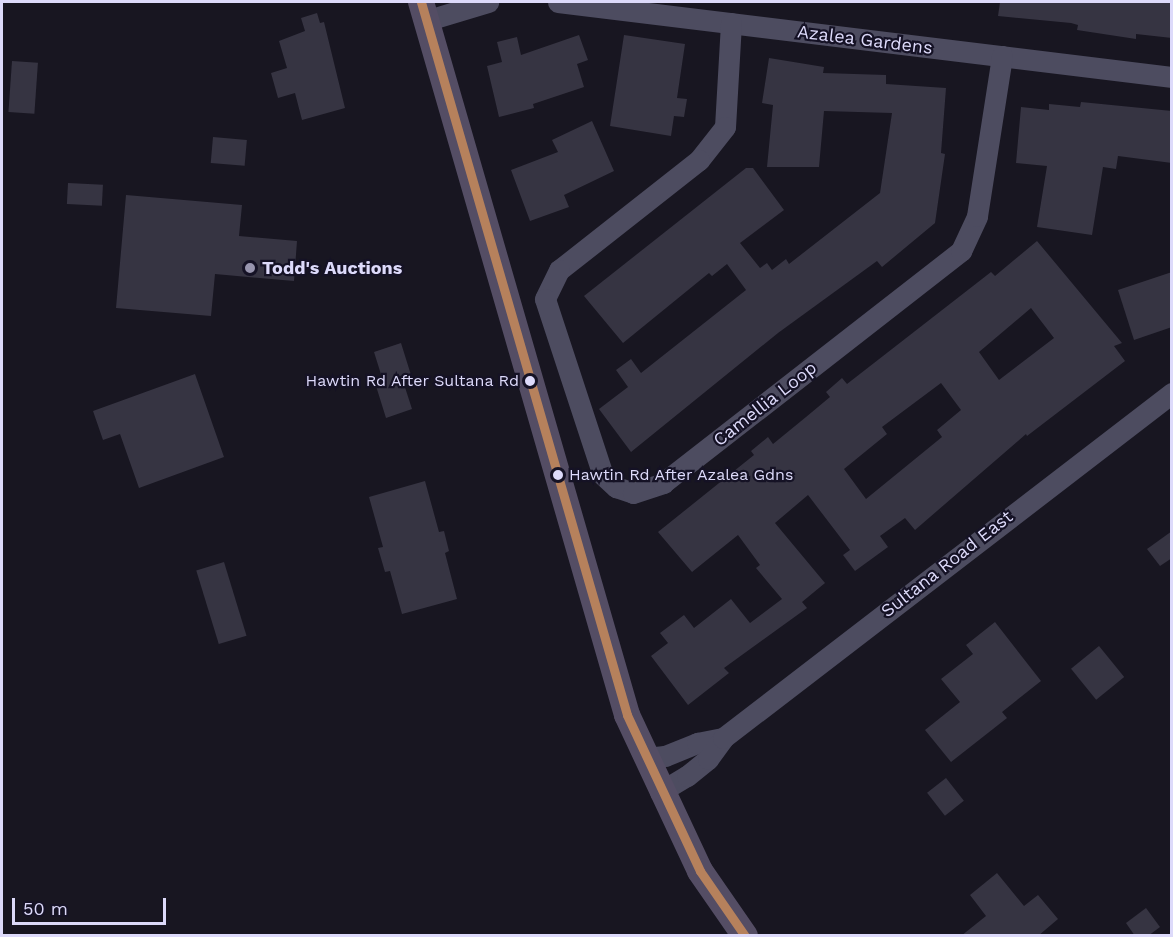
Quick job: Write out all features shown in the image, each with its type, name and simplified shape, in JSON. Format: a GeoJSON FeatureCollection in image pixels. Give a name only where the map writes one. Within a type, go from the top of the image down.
{"type":"FeatureCollection","features":[{"type":"Feature","properties":{"kind":"main road"},"geometry":{"type":"LineString","coordinates":[[422,6],[623,704],[660,792],[700,871],[745,936]]}},
{"type":"Feature","properties":{"kind":"street"},"geometry":{"type":"LineString","coordinates":[[422,6],[488,2]]}},
{"type":"Feature","properties":{"kind":"street","name":"Azalea Gardens"},"geometry":{"type":"LineString","coordinates":[[558,2],[1172,77]]}},
{"type":"Feature","properties":{"kind":"street","name":"Camellia Loop"},"geometry":{"type":"LineString","coordinates":[[731,23],[725,127],[699,160],[559,270],[545,299],[603,475],[616,486],[633,493],[663,483],[961,251],[977,216],[1002,56]]}},
{"type":"Feature","properties":{"kind":"street","name":"Sultana Road East"},"geometry":{"type":"LineString","coordinates":[[660,792],[708,759],[723,738],[1172,393]]}},
{"type":"Feature","properties":{"kind":"street","name":"Sultana Road East"},"geometry":{"type":"LineString","coordinates":[[645,758],[665,756],[697,743],[723,738]]}},
{"type":"Feature","properties":{"kind":"building"},"geometry":{"type":"Polygon","coordinates":[[[1000,2],[1172,2],[1172,38],[1136,34],[1136,39],[1077,30],[1078,25],[1071,23],[998,16],[1000,2]]]}},
{"type":"Feature","properties":{"kind":"building"},"geometry":{"type":"Polygon","coordinates":[[[317,13],[320,23],[324,22],[345,108],[302,120],[295,93],[278,98],[271,73],[287,68],[279,41],[305,31],[301,18],[317,13]]]}},
{"type":"Feature","properties":{"kind":"building"},"geometry":{"type":"Polygon","coordinates":[[[579,35],[588,60],[577,64],[584,87],[533,104],[534,108],[499,117],[487,66],[502,62],[497,42],[517,37],[521,55],[579,35]]]}},
{"type":"Feature","properties":{"kind":"building"},"geometry":{"type":"Polygon","coordinates":[[[624,35],[685,44],[677,98],[687,99],[684,117],[674,116],[671,136],[610,126],[624,35]]]}},
{"type":"Feature","properties":{"kind":"building"},"geometry":{"type":"Polygon","coordinates":[[[769,58],[824,67],[823,73],[886,75],[886,84],[946,88],[941,153],[945,154],[935,223],[882,267],[877,261],[778,333],[631,452],[599,409],[628,387],[616,370],[631,359],[641,373],[746,290],[727,264],[712,276],[709,273],[623,343],[584,296],[746,168],[753,168],[784,210],[740,243],[760,268],[767,263],[772,270],[786,259],[789,264],[880,193],[892,113],[824,111],[819,167],[767,167],[773,105],[762,103],[769,58]]]}},
{"type":"Feature","properties":{"kind":"building"},"geometry":{"type":"Polygon","coordinates":[[[12,61],[38,63],[34,114],[8,112],[12,61]]]}},
{"type":"Feature","properties":{"kind":"building"},"geometry":{"type":"Polygon","coordinates":[[[1081,102],[1172,111],[1172,163],[1118,156],[1116,169],[1103,167],[1092,235],[1037,227],[1047,166],[1016,163],[1021,107],[1049,110],[1049,104],[1080,107],[1081,102]]]}},
{"type":"Feature","properties":{"kind":"building"},"geometry":{"type":"Polygon","coordinates":[[[592,121],[614,171],[564,195],[569,207],[530,221],[511,170],[558,152],[552,140],[592,121]]]}},
{"type":"Feature","properties":{"kind":"building"},"geometry":{"type":"Polygon","coordinates":[[[213,137],[247,140],[245,166],[211,163],[213,137]]]}},
{"type":"Feature","properties":{"kind":"building"},"geometry":{"type":"Polygon","coordinates":[[[68,183],[103,185],[102,206],[67,204],[68,183]]]}},
{"type":"Feature","properties":{"kind":"building"},"geometry":{"type":"Polygon","coordinates":[[[126,195],[242,205],[239,236],[297,241],[294,281],[215,274],[211,316],[116,308],[126,195]]]}},
{"type":"Feature","properties":{"kind":"building"},"geometry":{"type":"Polygon","coordinates":[[[1037,241],[1122,343],[1114,346],[1125,361],[1027,436],[1026,434],[915,530],[905,518],[880,536],[888,547],[855,571],[843,555],[850,550],[808,495],[775,523],[825,583],[802,602],[807,608],[724,668],[729,673],[688,705],[651,656],[668,643],[660,633],[684,615],[694,628],[731,599],[750,623],[782,599],[756,568],[760,565],[738,535],[692,572],[658,532],[754,455],[751,451],[768,437],[773,444],[830,397],[826,392],[842,378],[847,384],[991,272],[995,276],[1037,241]],[[1031,308],[979,352],[999,380],[1054,338],[1031,308]],[[941,383],[882,427],[887,434],[844,469],[866,499],[942,437],[937,430],[961,410],[941,383]]]}},
{"type":"Feature","properties":{"kind":"building"},"geometry":{"type":"Polygon","coordinates":[[[1172,272],[1172,327],[1134,340],[1118,290],[1172,272]]]}},
{"type":"Feature","properties":{"kind":"building"},"geometry":{"type":"Polygon","coordinates":[[[401,343],[411,375],[402,378],[412,409],[386,418],[376,386],[384,384],[374,352],[401,343]]]}},
{"type":"Feature","properties":{"kind":"building"},"geometry":{"type":"Polygon","coordinates":[[[195,374],[224,457],[139,488],[120,434],[103,440],[93,411],[195,374]]]}},
{"type":"Feature","properties":{"kind":"building"},"geometry":{"type":"Polygon","coordinates":[[[425,481],[439,532],[444,531],[449,551],[445,553],[457,599],[402,614],[390,571],[385,572],[378,548],[383,547],[369,497],[425,481]]]}},
{"type":"Feature","properties":{"kind":"building"},"geometry":{"type":"Polygon","coordinates":[[[1172,531],[1172,558],[1160,566],[1147,549],[1172,531]]]}},
{"type":"Feature","properties":{"kind":"building"},"geometry":{"type":"Polygon","coordinates":[[[224,562],[247,636],[219,644],[196,570],[224,562]]]}},
{"type":"Feature","properties":{"kind":"building"},"geometry":{"type":"Polygon","coordinates":[[[995,622],[1041,681],[1002,712],[1007,718],[951,762],[925,730],[960,702],[941,679],[973,654],[966,645],[995,622]]]}},
{"type":"Feature","properties":{"kind":"building"},"geometry":{"type":"Polygon","coordinates":[[[1099,646],[1124,677],[1096,700],[1071,669],[1099,646]]]}},
{"type":"Feature","properties":{"kind":"building"},"geometry":{"type":"Polygon","coordinates":[[[946,778],[964,801],[945,816],[927,793],[946,778]]]}},
{"type":"Feature","properties":{"kind":"building"},"geometry":{"type":"Polygon","coordinates":[[[997,873],[1024,906],[1038,895],[1058,919],[1038,936],[961,936],[986,916],[970,895],[997,873]]]}},
{"type":"Feature","properties":{"kind":"building"},"geometry":{"type":"Polygon","coordinates":[[[1146,908],[1160,927],[1148,936],[1135,936],[1126,923],[1146,908]]]}},
{"type":"Feature","properties":{"kind":"transit line"},"geometry":{"type":"LineString","coordinates":[[421,2],[627,715],[700,871],[745,936]]}},
{"type":"Feature","properties":{"kind":"place","name":"Todd's Auctions"},"geometry":{"type":"Point","coordinates":[250,268]}},
{"type":"Feature","properties":{"kind":"place","name":"Hawtin Rd After Sultana Rd"},"geometry":{"type":"Point","coordinates":[530,381]}},
{"type":"Feature","properties":{"kind":"place","name":"Hawtin Rd After Azalea Gdns"},"geometry":{"type":"Point","coordinates":[558,475]}}]}
